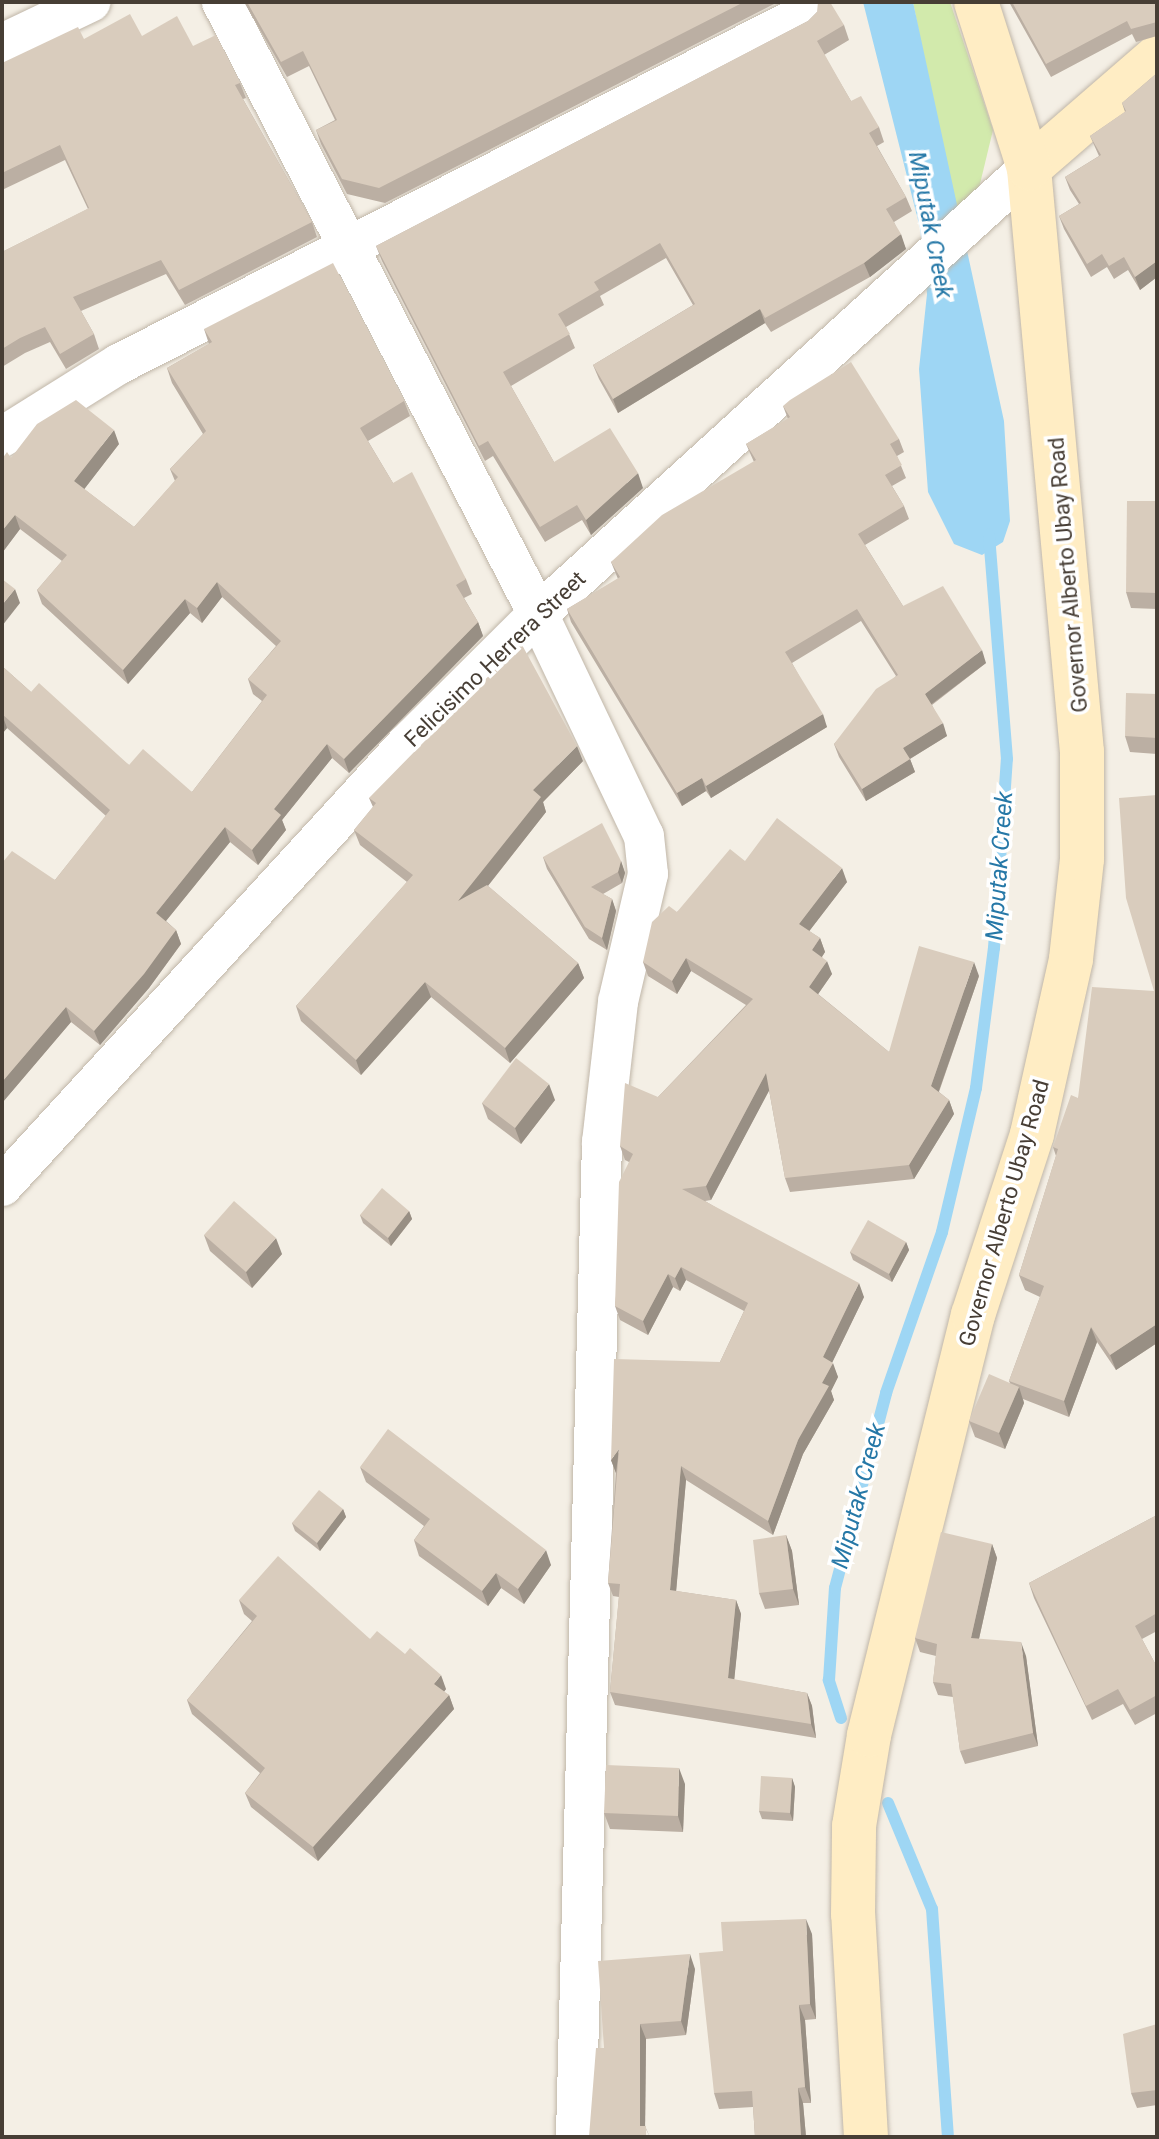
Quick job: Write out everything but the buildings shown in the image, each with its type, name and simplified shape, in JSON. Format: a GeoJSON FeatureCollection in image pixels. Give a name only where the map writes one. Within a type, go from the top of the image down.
{"type":"FeatureCollection","features":[{"type":"Feature","properties":{"kind":"main road","name":"Governor Alberto Ubay Road"},"geometry":{"type":"LineString","coordinates":[[866,2137],[853,1885],[869,1735],[969,1329],[1032,1134],[1071,959],[1082,859],[1077,689],[1027,169],[976,2]]}},
{"type":"Feature","properties":{"kind":"main road","name":"Felicisimo Herrera Street"},"geometry":{"type":"LineString","coordinates":[[1027,169],[1157,57]]}},
{"type":"Feature","properties":{"kind":"street"},"geometry":{"type":"LineString","coordinates":[[2,44],[90,2]]}},
{"type":"Feature","properties":{"kind":"street"},"geometry":{"type":"LineString","coordinates":[[222,2],[344,249],[538,614],[628,794],[648,874],[618,1002],[602,1142],[576,2137]]}},
{"type":"Feature","properties":{"kind":"street"},"geometry":{"type":"LineString","coordinates":[[2,437],[119,364],[803,15]]}},
{"type":"Feature","properties":{"kind":"street","name":"Felicisimo Herrera Street"},"geometry":{"type":"LineString","coordinates":[[2,1186],[116,1054],[538,614],[895,294],[1027,169]]}},
{"type":"Feature","properties":{"kind":"green space"},"geometry":{"type":"Polygon","coordinates":[[[913,2],[950,2],[993,130],[979,188],[954,211],[913,2]]]}},
{"type":"Feature","properties":{"kind":"water"},"geometry":{"type":"Polygon","coordinates":[[[863,2],[913,2],[1004,421],[1010,521],[1003,542],[982,555],[954,544],[928,492],[919,369],[927,294],[920,228],[863,2]]]}},
{"type":"Feature","properties":{"kind":"waterway","name":"Miputak Creek"},"geometry":{"type":"LineString","coordinates":[[841,1718],[829,1680],[835,1588],[886,1393],[942,1232],[976,1088],[994,948],[1007,759],[989,535]]}},
{"type":"Feature","properties":{"kind":"waterway","name":"Miputak Creek"},"geometry":{"type":"LineString","coordinates":[[888,1803],[932,1909],[948,2137]]}}]}
